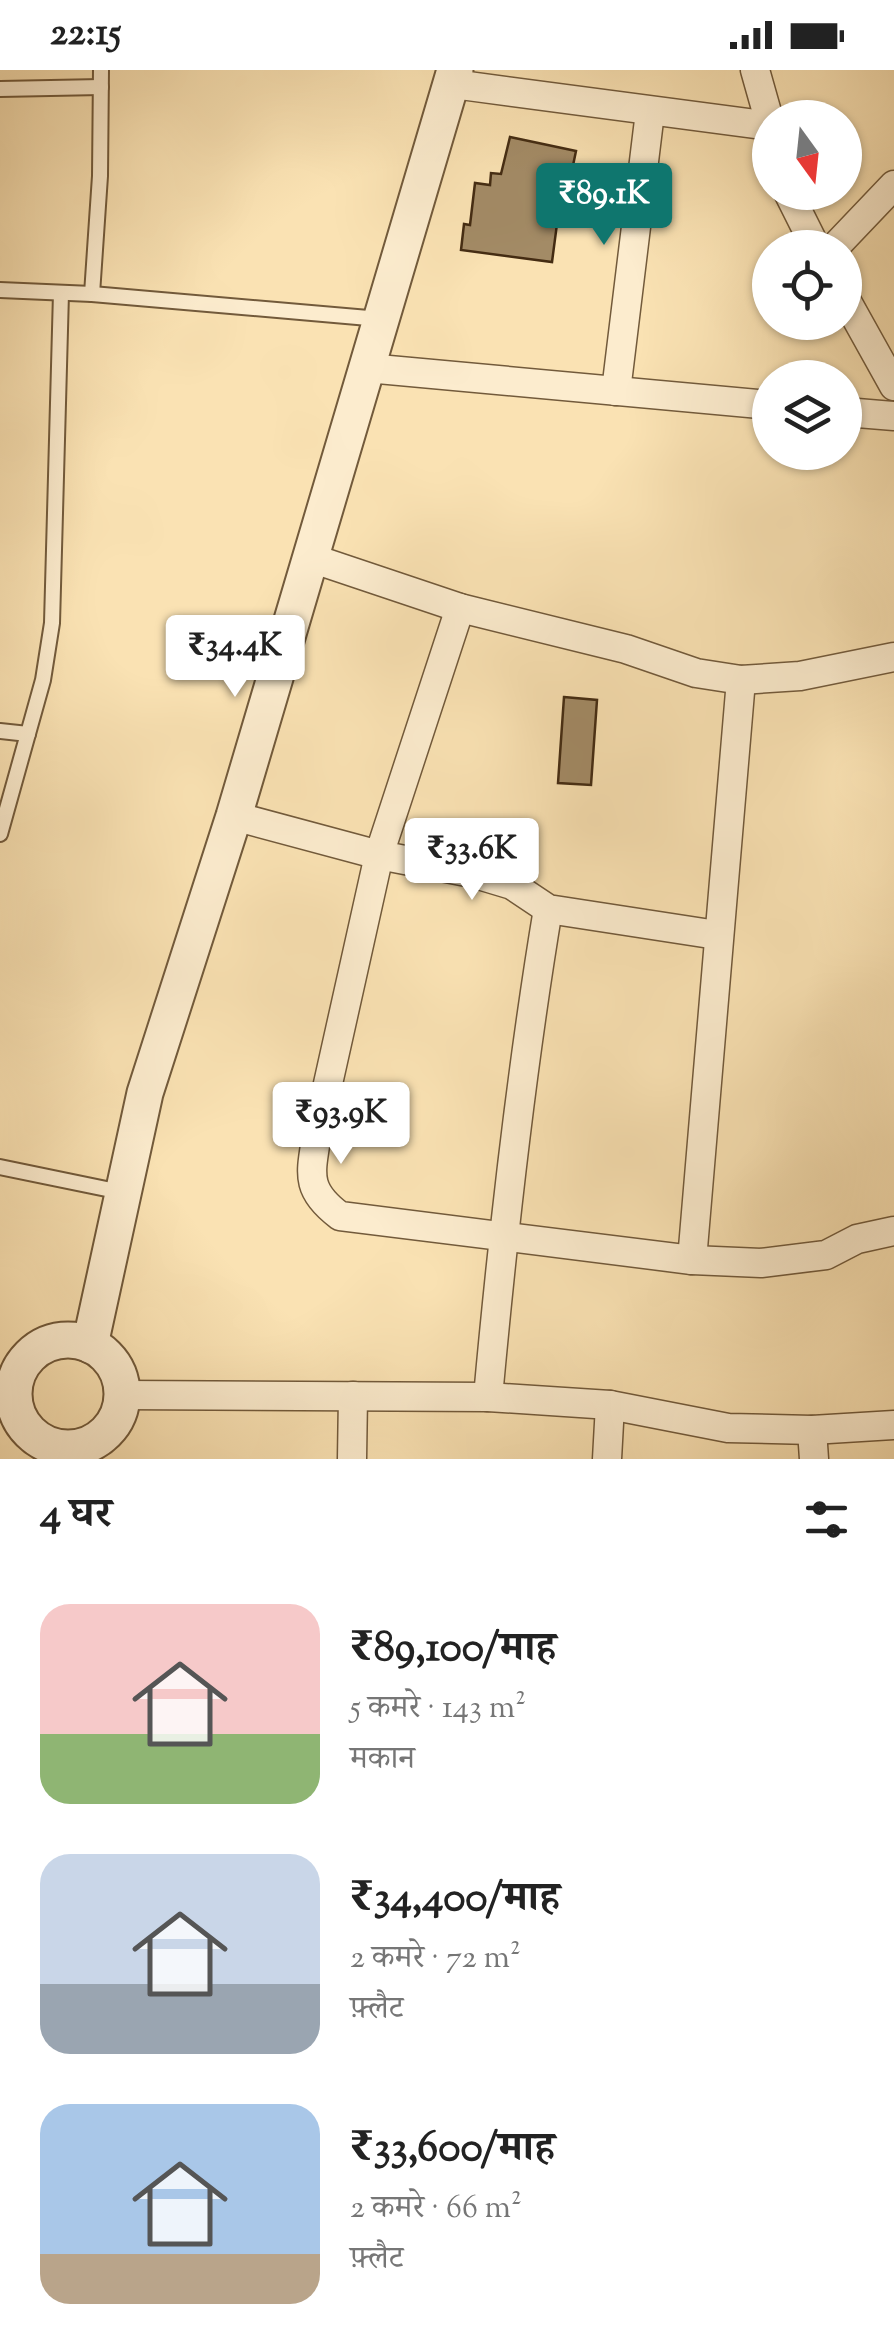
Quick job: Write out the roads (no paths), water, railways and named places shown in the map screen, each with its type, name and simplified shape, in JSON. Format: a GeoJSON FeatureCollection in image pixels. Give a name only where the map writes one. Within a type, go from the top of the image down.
{"type":"FeatureCollection","features":[{"type":"Feature","properties":{"kind":"street"},"geometry":{"type":"LineString","coordinates":[[755,70],[763,100]]}},
{"type":"Feature","properties":{"kind":"street"},"geometry":{"type":"LineString","coordinates":[[90,1344],[145,1093],[234,816],[454,77],[650,112],[752,122]]}},
{"type":"Feature","properties":{"kind":"street"},"geometry":{"type":"LineString","coordinates":[[616,391],[650,112]]}},
{"type":"Feature","properties":{"kind":"street"},"geometry":{"type":"LineString","coordinates":[[851,230],[894,185]]}},
{"type":"Feature","properties":{"kind":"street"},"geometry":{"type":"LineString","coordinates":[[862,329],[894,386]]}},
{"type":"Feature","properties":{"kind":"street"},"geometry":{"type":"LineString","coordinates":[[367,368],[752,403]]}},
{"type":"Feature","properties":{"kind":"street"},"geometry":{"type":"LineString","coordinates":[[862,413],[894,416]]}},
{"type":"Feature","properties":{"kind":"street"},"geometry":{"type":"LineString","coordinates":[[311,558],[460,608],[626,649],[696,673],[741,680],[852,668],[894,657]]}},
{"type":"Feature","properties":{"kind":"street"},"geometry":{"type":"LineString","coordinates":[[460,608],[380,855],[310,1176],[320,1201],[340,1216],[692,1260],[786,1261],[826,1255],[857,1239],[894,1231]]}},
{"type":"Feature","properties":{"kind":"street"},"geometry":{"type":"LineString","coordinates":[[692,1260],[741,680]]}},
{"type":"Feature","properties":{"kind":"street"},"geometry":{"type":"LineString","coordinates":[[234,816],[380,855],[472,873],[512,885],[548,909],[718,935]]}},
{"type":"Feature","properties":{"kind":"street"},"geometry":{"type":"LineString","coordinates":[[488,1397],[502,1238],[528,1030],[548,909]]}},
{"type":"Feature","properties":{"kind":"street"},"geometry":{"type":"LineString","coordinates":[[69,1340],[90,1344],[107,1357],[119,1375],[122,1396],[118,1416],[105,1433],[88,1444],[43,1451],[7,1393],[18,1372],[40,1349],[69,1340]]}},
{"type":"Feature","properties":{"kind":"street"},"geometry":{"type":"LineString","coordinates":[[122,1396],[488,1397],[610,1405],[728,1428],[812,1430],[894,1425]]}},
{"type":"Feature","properties":{"kind":"street"},"geometry":{"type":"LineString","coordinates":[[352,1459],[353,1396]]}},
{"type":"Feature","properties":{"kind":"street"},"geometry":{"type":"LineString","coordinates":[[607,1459],[610,1405]]}},
{"type":"Feature","properties":{"kind":"street"},"geometry":{"type":"LineString","coordinates":[[812,1430],[814,1459]]}},
{"type":"Feature","properties":{"kind":"lane"},"geometry":{"type":"LineString","coordinates":[[92,294],[101,70]]}},
{"type":"Feature","properties":{"kind":"lane"},"geometry":{"type":"LineString","coordinates":[[0,89],[100,88]]}},
{"type":"Feature","properties":{"kind":"lane"},"geometry":{"type":"LineString","coordinates":[[0,290],[381,319]]}},
{"type":"Feature","properties":{"kind":"lane"},"geometry":{"type":"LineString","coordinates":[[0,834],[28,734],[52,623],[60,293]]}},
{"type":"Feature","properties":{"kind":"lane"},"geometry":{"type":"LineString","coordinates":[[0,731],[28,734]]}},
{"type":"Feature","properties":{"kind":"lane"},"geometry":{"type":"LineString","coordinates":[[0,1167],[122,1192]]}}]}
